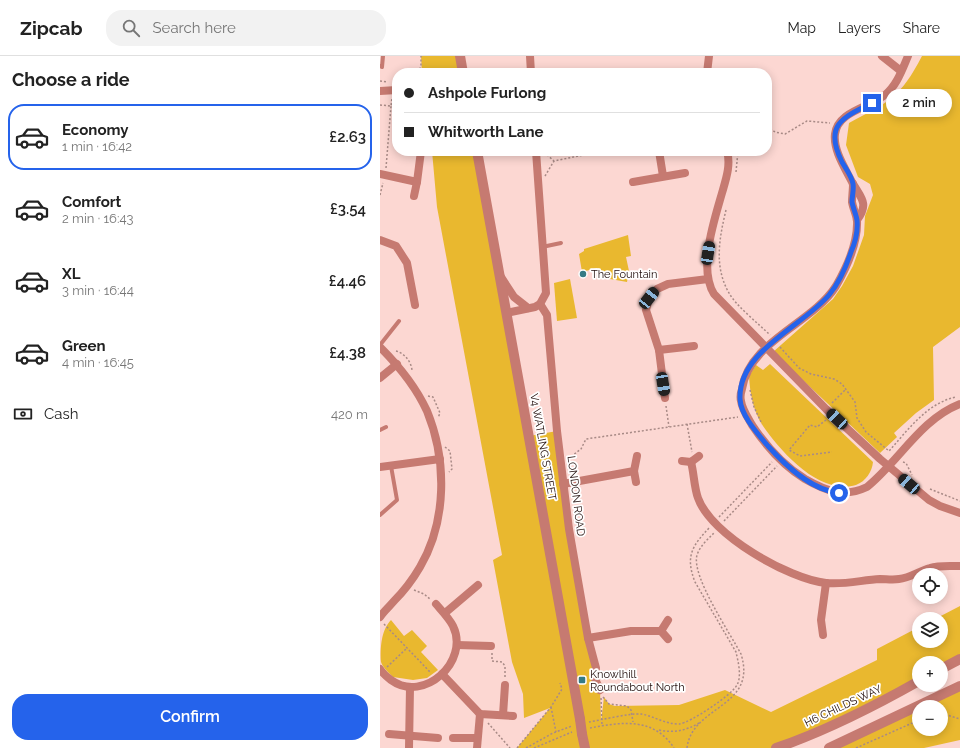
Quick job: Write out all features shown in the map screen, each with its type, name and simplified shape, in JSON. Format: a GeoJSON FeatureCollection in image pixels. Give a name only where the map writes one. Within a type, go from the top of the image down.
{"type":"FeatureCollection","features":[{"type":"Feature","properties":{"kind":"street"},"geometry":{"type":"LineString","coordinates":[[460,56],[462,68]]}},
{"type":"Feature","properties":{"kind":"street"},"geometry":{"type":"LineString","coordinates":[[530,56],[531,68]]}},
{"type":"Feature","properties":{"kind":"street"},"geometry":{"type":"LineString","coordinates":[[707,68],[709,56]]}},
{"type":"Feature","properties":{"kind":"street"},"geometry":{"type":"LineString","coordinates":[[882,56],[902,71]]}},
{"type":"Feature","properties":{"kind":"street"},"geometry":{"type":"LineString","coordinates":[[908,56],[896,83],[886,94],[844,118],[838,124],[834,141],[836,150],[853,184],[859,190],[863,201],[862,213],[857,220],[856,234],[851,252],[835,286],[812,311],[775,340],[752,362],[744,379],[740,400],[746,416],[758,434],[800,476],[822,489],[839,493],[858,491],[868,487],[928,424],[946,409],[960,404]]}},
{"type":"Feature","properties":{"kind":"street"},"geometry":{"type":"LineString","coordinates":[[380,92],[392,91]]}},
{"type":"Feature","properties":{"kind":"street"},"geometry":{"type":"LineString","coordinates":[[414,196],[420,156]]}},
{"type":"Feature","properties":{"kind":"street","name":"V4 WATLING STREET"},"geometry":{"type":"LineString","coordinates":[[478,156],[585,748]]}},
{"type":"Feature","properties":{"kind":"street"},"geometry":{"type":"LineString","coordinates":[[506,313],[540,304],[546,293],[536,156]]}},
{"type":"Feature","properties":{"kind":"street"},"geometry":{"type":"LineString","coordinates":[[660,156],[663,176]]}},
{"type":"Feature","properties":{"kind":"street"},"geometry":{"type":"LineString","coordinates":[[728,156],[729,168],[710,241],[707,266],[709,286],[721,303],[766,349],[826,409],[880,459],[929,500],[940,506],[960,513]]}},
{"type":"Feature","properties":{"kind":"street"},"geometry":{"type":"LineString","coordinates":[[633,182],[684,173]]}},
{"type":"Feature","properties":{"kind":"street"},"geometry":{"type":"LineString","coordinates":[[382,174],[417,182]]}},
{"type":"Feature","properties":{"kind":"street"},"geometry":{"type":"LineString","coordinates":[[380,240],[396,246],[407,263],[414,305]]}},
{"type":"Feature","properties":{"kind":"street"},"geometry":{"type":"LineString","coordinates":[[499,273],[514,296],[528,308]]}},
{"type":"Feature","properties":{"kind":"street"},"geometry":{"type":"LineString","coordinates":[[665,398],[659,350],[646,310],[649,298],[657,288],[668,284],[708,279]]}},
{"type":"Feature","properties":{"kind":"street","name":"LONDON ROAD"},"geometry":{"type":"LineString","coordinates":[[540,304],[547,315],[563,484],[588,638],[596,668],[595,679],[600,690]]}},
{"type":"Feature","properties":{"kind":"street"},"geometry":{"type":"LineString","coordinates":[[381,345],[397,364],[413,387],[426,410],[435,434],[440,459],[442,486],[440,505],[432,538],[420,566],[395,601],[382,614]]}},
{"type":"Feature","properties":{"kind":"street"},"geometry":{"type":"LineString","coordinates":[[659,350],[694,346]]}},
{"type":"Feature","properties":{"kind":"street"},"geometry":{"type":"LineString","coordinates":[[380,378],[397,364]]}},
{"type":"Feature","properties":{"kind":"street"},"geometry":{"type":"LineString","coordinates":[[636,482],[634,471],[637,456]]}},
{"type":"Feature","properties":{"kind":"street"},"geometry":{"type":"LineString","coordinates":[[380,467],[440,459]]}},
{"type":"Feature","properties":{"kind":"street"},"geometry":{"type":"LineString","coordinates":[[682,461],[695,459],[698,498],[717,524],[766,561],[796,575],[826,583],[897,580],[909,577],[930,568],[960,566]]}},
{"type":"Feature","properties":{"kind":"street"},"geometry":{"type":"LineString","coordinates":[[563,484],[634,471]]}},
{"type":"Feature","properties":{"kind":"street"},"geometry":{"type":"LineString","coordinates":[[823,635],[821,620],[826,583]]}},
{"type":"Feature","properties":{"kind":"street"},"geometry":{"type":"LineString","coordinates":[[445,613],[478,585]]}},
{"type":"Feature","properties":{"kind":"street"},"geometry":{"type":"LineString","coordinates":[[381,672],[396,684],[410,687],[426,685],[439,677],[451,663],[457,645],[453,627],[445,613],[436,604]]}},
{"type":"Feature","properties":{"kind":"street"},"geometry":{"type":"LineString","coordinates":[[661,631],[668,620]]}},
{"type":"Feature","properties":{"kind":"street"},"geometry":{"type":"LineString","coordinates":[[588,638],[631,631],[661,631],[668,638]]}},
{"type":"Feature","properties":{"kind":"street"},"geometry":{"type":"LineString","coordinates":[[457,645],[491,646]]}},
{"type":"Feature","properties":{"kind":"street"},"geometry":{"type":"LineString","coordinates":[[948,665],[960,658]]}},
{"type":"Feature","properties":{"kind":"street"},"geometry":{"type":"LineString","coordinates":[[948,666],[960,662]]}},
{"type":"Feature","properties":{"kind":"street"},"geometry":{"type":"LineString","coordinates":[[439,677],[480,714],[513,716]]}},
{"type":"Feature","properties":{"kind":"street"},"geometry":{"type":"LineString","coordinates":[[503,715],[505,685]]}},
{"type":"Feature","properties":{"kind":"street","name":"H6 CHILDS WAY"},"geometry":{"type":"LineString","coordinates":[[776,748],[802,739],[883,702],[912,685]]}},
{"type":"Feature","properties":{"kind":"street"},"geometry":{"type":"LineString","coordinates":[[829,748],[960,686]]}},
{"type":"Feature","properties":{"kind":"street"},"geometry":{"type":"LineString","coordinates":[[409,748],[410,687]]}},
{"type":"Feature","properties":{"kind":"street"},"geometry":{"type":"LineString","coordinates":[[477,748],[480,714]]}},
{"type":"Feature","properties":{"kind":"street"},"geometry":{"type":"LineString","coordinates":[[389,734],[438,738]]}},
{"type":"Feature","properties":{"kind":"street"},"geometry":{"type":"LineString","coordinates":[[453,738],[477,738]]}},
{"type":"Feature","properties":{"kind":"lane"},"geometry":{"type":"LineString","coordinates":[[380,66],[382,67],[383,56]]}},
{"type":"Feature","properties":{"kind":"lane"},"geometry":{"type":"LineString","coordinates":[[542,247],[561,243]]}},
{"type":"Feature","properties":{"kind":"lane"},"geometry":{"type":"LineString","coordinates":[[381,345],[399,321]]}},
{"type":"Feature","properties":{"kind":"lane"},"geometry":{"type":"LineString","coordinates":[[380,430],[386,427]]}},
{"type":"Feature","properties":{"kind":"lane"},"geometry":{"type":"LineString","coordinates":[[380,515],[397,500],[391,465]]}},
{"type":"Feature","properties":{"kind":"path"},"geometry":{"type":"LineString","coordinates":[[420,68],[421,56]]}},
{"type":"Feature","properties":{"kind":"path"},"geometry":{"type":"LineString","coordinates":[[380,194],[391,106]]}},
{"type":"Feature","properties":{"kind":"path"},"geometry":{"type":"LineString","coordinates":[[772,130],[775,132],[785,134],[806,121],[838,124]]}},
{"type":"Feature","properties":{"kind":"path"},"geometry":{"type":"LineString","coordinates":[[550,156],[554,160]]}},
{"type":"Feature","properties":{"kind":"path"},"geometry":{"type":"LineString","coordinates":[[554,160],[576,156]]}},
{"type":"Feature","properties":{"kind":"path"},"geometry":{"type":"LineString","coordinates":[[736,172],[738,156]]}},
{"type":"Feature","properties":{"kind":"path"},"geometry":{"type":"LineString","coordinates":[[538,179],[547,175],[554,160]]}},
{"type":"Feature","properties":{"kind":"path"},"geometry":{"type":"LineString","coordinates":[[726,210],[720,232],[718,259],[722,277],[730,295],[775,340],[799,368],[811,374],[834,379],[842,384],[856,402],[857,418],[866,432],[896,458],[906,463],[913,477]]}},
{"type":"Feature","properties":{"kind":"path"},"geometry":{"type":"LineString","coordinates":[[381,345],[401,352],[410,362],[412,371]]}},
{"type":"Feature","properties":{"kind":"path"},"geometry":{"type":"LineString","coordinates":[[750,389],[757,414],[763,425]]}},
{"type":"Feature","properties":{"kind":"path"},"geometry":{"type":"LineString","coordinates":[[424,392],[427,396],[433,397],[440,412],[437,419]]}},
{"type":"Feature","properties":{"kind":"path"},"geometry":{"type":"LineString","coordinates":[[880,459],[921,416],[943,400],[960,396]]}},
{"type":"Feature","properties":{"kind":"path"},"geometry":{"type":"LineString","coordinates":[[665,398],[669,427]]}},
{"type":"Feature","properties":{"kind":"path"},"geometry":{"type":"LineString","coordinates":[[561,461],[575,455],[586,440],[757,414]]}},
{"type":"Feature","properties":{"kind":"path"},"geometry":{"type":"LineString","coordinates":[[687,424],[695,459]]}},
{"type":"Feature","properties":{"kind":"path"},"geometry":{"type":"LineString","coordinates":[[526,748],[556,732],[580,722],[641,714],[662,722],[680,724],[691,721],[730,694],[738,685],[738,661],[736,652],[695,582],[691,570],[692,551],[695,542],[717,524],[782,458],[791,451],[789,450],[801,438]]}},
{"type":"Feature","properties":{"kind":"path"},"geometry":{"type":"LineString","coordinates":[[445,446],[450,451],[452,469],[448,472]]}},
{"type":"Feature","properties":{"kind":"path"},"geometry":{"type":"LineString","coordinates":[[791,451],[800,456],[832,452]]}},
{"type":"Feature","properties":{"kind":"path"},"geometry":{"type":"LineString","coordinates":[[600,690],[609,704],[627,706],[632,710],[633,722],[657,730],[674,733],[689,728],[700,722],[733,697],[740,686],[744,672],[744,664],[741,654],[701,583],[696,566],[697,554],[717,524],[782,458]]}},
{"type":"Feature","properties":{"kind":"path"},"geometry":{"type":"LineString","coordinates":[[925,486],[931,490],[960,501]]}},
{"type":"Feature","properties":{"kind":"path"},"geometry":{"type":"LineString","coordinates":[[415,585],[412,589],[424,594],[436,604]]}},
{"type":"Feature","properties":{"kind":"path"},"geometry":{"type":"LineString","coordinates":[[382,614],[408,648],[439,677]]}},
{"type":"Feature","properties":{"kind":"path"},"geometry":{"type":"LineString","coordinates":[[491,646],[492,661],[502,662],[505,666],[505,685]]}},
{"type":"Feature","properties":{"kind":"path"},"geometry":{"type":"LineString","coordinates":[[381,672],[408,648]]}},
{"type":"Feature","properties":{"kind":"path"},"geometry":{"type":"LineString","coordinates":[[517,748],[551,707],[562,689],[560,682]]}},
{"type":"Feature","properties":{"kind":"path"},"geometry":{"type":"LineString","coordinates":[[600,690],[602,726]]}},
{"type":"Feature","properties":{"kind":"path"},"geometry":{"type":"LineString","coordinates":[[551,707],[556,732]]}},
{"type":"Feature","properties":{"kind":"path"},"geometry":{"type":"LineString","coordinates":[[480,714],[510,748]]}},
{"type":"Feature","properties":{"kind":"path"},"geometry":{"type":"LineString","coordinates":[[948,714],[960,719]]}},
{"type":"Feature","properties":{"kind":"path"},"geometry":{"type":"LineString","coordinates":[[687,748],[692,734],[700,722]]}},
{"type":"Feature","properties":{"kind":"path"},"geometry":{"type":"LineString","coordinates":[[856,748],[912,723]]}},
{"type":"Feature","properties":{"kind":"path"},"geometry":{"type":"LineString","coordinates":[[657,730],[668,739],[674,748]]}},
{"type":"Feature","properties":{"kind":"shaded area"},"geometry":{"type":"Polygon","coordinates":[[[421,56],[460,56],[462,68],[422,68],[421,56]]]}},
{"type":"Feature","properties":{"kind":"shaded area"},"geometry":{"type":"Polygon","coordinates":[[[922,56],[960,56],[960,327],[933,347],[934,400],[916,413],[894,433],[897,437],[880,453],[773,352],[833,299],[853,266],[864,235],[865,216],[873,195],[870,184],[858,177],[846,145],[849,123],[893,97],[907,81],[922,56]]]}},
{"type":"Feature","properties":{"kind":"shaded area"},"geometry":{"type":"Polygon","coordinates":[[[432,156],[478,156],[529,436],[557,431],[563,484],[600,690],[601,722],[604,697],[609,704],[615,706],[679,705],[725,690],[771,712],[877,660],[877,649],[912,631],[912,648],[948,648],[948,612],[960,606],[960,659],[948,665],[948,656],[912,656],[912,684],[776,748],[517,748],[550,708],[524,718],[523,694],[512,662],[493,560],[502,555],[437,207],[432,156]]]}},
{"type":"Feature","properties":{"kind":"shaded area"},"geometry":{"type":"Polygon","coordinates":[[[628,235],[631,256],[626,257],[629,271],[627,282],[599,277],[597,268],[582,272],[579,254],[584,251],[584,249],[628,235]]]}},
{"type":"Feature","properties":{"kind":"shaded area"},"geometry":{"type":"Polygon","coordinates":[[[570,279],[577,318],[557,321],[554,283],[570,279]]]}},
{"type":"Feature","properties":{"kind":"shaded area"},"geometry":{"type":"Polygon","coordinates":[[[770,364],[873,462],[870,473],[866,479],[856,485],[842,487],[829,484],[816,478],[803,469],[780,448],[763,426],[754,408],[751,395],[749,376],[756,365],[763,370],[770,364]]]}},
{"type":"Feature","properties":{"kind":"shaded area"},"geometry":{"type":"Polygon","coordinates":[[[391,620],[404,636],[412,630],[427,646],[421,652],[438,670],[427,678],[413,680],[393,677],[386,670],[381,662],[381,646],[383,634],[391,620]]]}},
{"type":"Feature","properties":{"kind":"shaded area"},"geometry":{"type":"Polygon","coordinates":[[[960,685],[960,740],[924,748],[829,748],[912,708],[912,736],[948,736],[948,700],[929,700],[960,685]]]}},
{"type":"Feature","properties":{"kind":"place","name":"The Fountain"},"geometry":{"type":"Point","coordinates":[583,274]}},
{"type":"Feature","properties":{"kind":"place","name":"Knowlhill Roundabout North"},"geometry":{"type":"Point","coordinates":[582,680]}},
{"type":"Feature","properties":{"kind":"route"},"geometry":{"type":"LineString","coordinates":[[839,493],[822,489],[800,476],[782,461],[758,434],[746,416],[740,400],[744,379],[752,362],[775,340],[820,304],[835,286],[844,271],[854,243],[857,220],[852,202],[853,184],[836,150],[834,141],[835,133],[838,124],[844,118],[872,103]]}}]}
